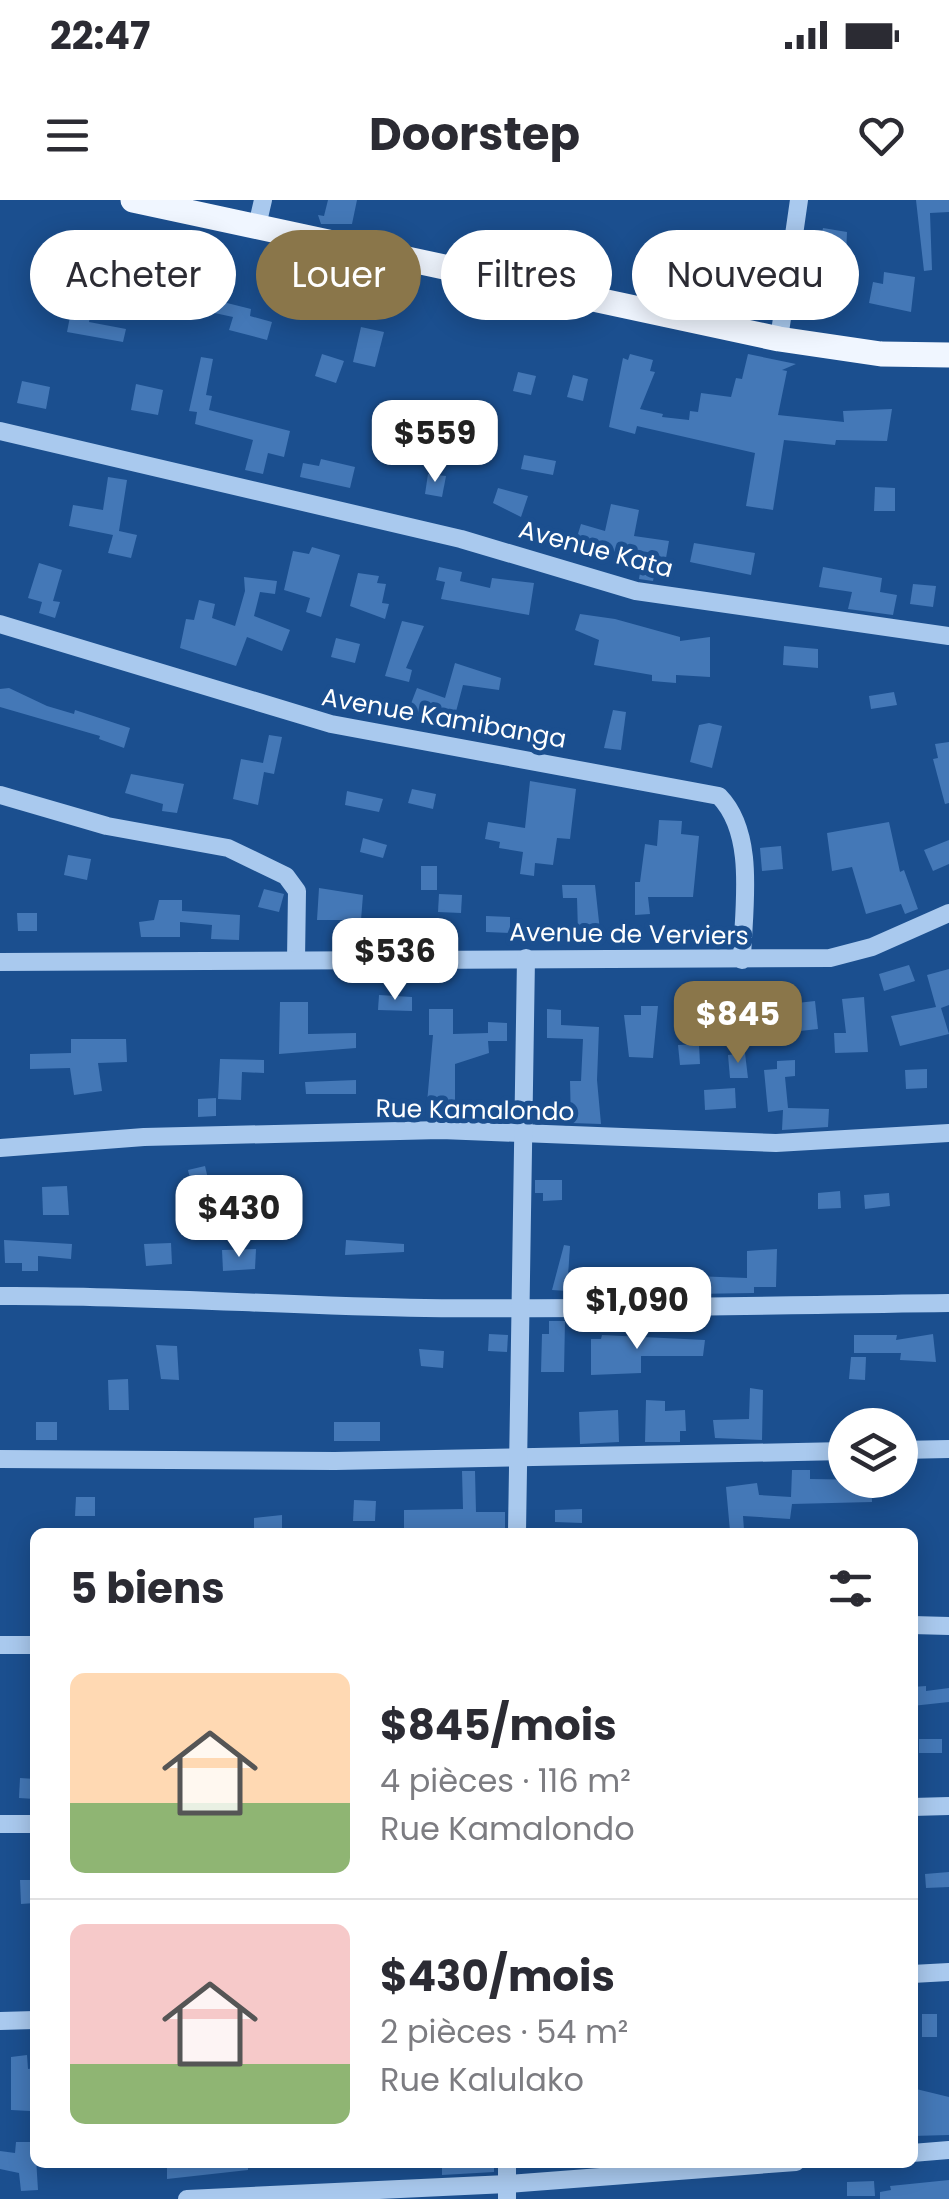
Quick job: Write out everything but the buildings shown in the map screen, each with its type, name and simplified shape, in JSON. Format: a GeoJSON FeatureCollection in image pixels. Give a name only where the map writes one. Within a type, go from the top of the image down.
{"type":"FeatureCollection","features":[{"type":"Feature","properties":{"kind":"main road"},"geometry":{"type":"LineString","coordinates":[[133,200],[779,339],[881,354],[949,355]]}},
{"type":"Feature","properties":{"kind":"street"},"geometry":{"type":"LineString","coordinates":[[257,226],[263,200]]}},
{"type":"Feature","properties":{"kind":"street"},"geometry":{"type":"LineString","coordinates":[[779,339],[798,200]]}},
{"type":"Feature","properties":{"kind":"street","name":"Avenue Kata"},"geometry":{"type":"LineString","coordinates":[[0,431],[491,547],[636,591],[949,636]]}},
{"type":"Feature","properties":{"kind":"street","name":"Avenue Kamibanga"},"geometry":{"type":"LineString","coordinates":[[0,624],[331,724],[719,796],[736,823],[744,868],[742,960]]}},
{"type":"Feature","properties":{"kind":"street"},"geometry":{"type":"LineString","coordinates":[[0,795],[107,826],[228,848],[286,876],[297,891],[296,960]]}},
{"type":"Feature","properties":{"kind":"street","name":"Avenue de Verviers"},"geometry":{"type":"LineString","coordinates":[[0,962],[830,958],[872,947],[949,913]]}},
{"type":"Feature","properties":{"kind":"street"},"geometry":{"type":"LineString","coordinates":[[517,1528],[526,958]]}},
{"type":"Feature","properties":{"kind":"street","name":"Rue Kamalondo"},"geometry":{"type":"LineString","coordinates":[[0,1148],[144,1137],[441,1130],[776,1143],[949,1132]]}},
{"type":"Feature","properties":{"kind":"street"},"geometry":{"type":"LineString","coordinates":[[0,1296],[120,1296],[202,1304],[520,1308],[949,1303]]}},
{"type":"Feature","properties":{"kind":"street"},"geometry":{"type":"LineString","coordinates":[[918,1450],[949,1449]]}},
{"type":"Feature","properties":{"kind":"street"},"geometry":{"type":"LineString","coordinates":[[0,1459],[219,1462],[828,1452]]}},
{"type":"Feature","properties":{"kind":"street"},"geometry":{"type":"LineString","coordinates":[[918,1625],[949,1626]]}},
{"type":"Feature","properties":{"kind":"street"},"geometry":{"type":"LineString","coordinates":[[0,1645],[30,1645]]}},
{"type":"Feature","properties":{"kind":"street"},"geometry":{"type":"LineString","coordinates":[[918,1807],[949,1806]]}},
{"type":"Feature","properties":{"kind":"street"},"geometry":{"type":"LineString","coordinates":[[0,1824],[30,1824]]}},
{"type":"Feature","properties":{"kind":"street"},"geometry":{"type":"LineString","coordinates":[[918,1974],[949,1972]]}},
{"type":"Feature","properties":{"kind":"street"},"geometry":{"type":"LineString","coordinates":[[0,2022],[30,2020]]}},
{"type":"Feature","properties":{"kind":"street"},"geometry":{"type":"LineString","coordinates":[[918,2152],[949,2150]]}},
{"type":"Feature","properties":{"kind":"street"},"geometry":{"type":"LineString","coordinates":[[187,2199],[507,2192],[738,2168]]}}]}
